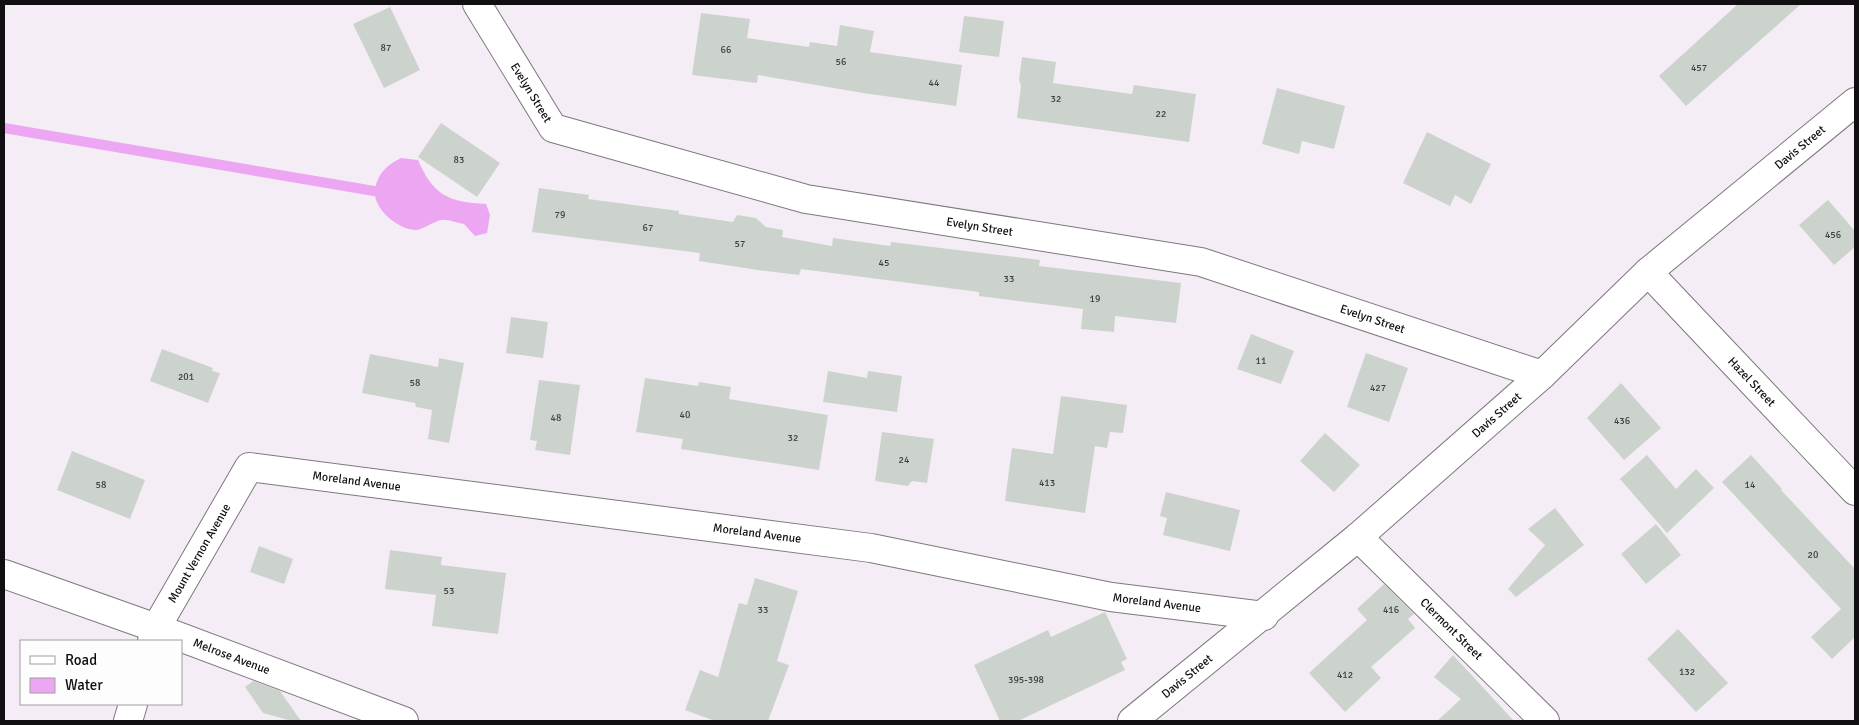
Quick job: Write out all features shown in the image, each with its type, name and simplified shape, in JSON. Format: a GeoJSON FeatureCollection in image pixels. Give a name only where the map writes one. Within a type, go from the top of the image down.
{"type":"FeatureCollection","features":[{"type":"Feature","properties":{"kind":"street","name":"Evelyn Street"},"geometry":{"type":"LineString","coordinates":[[477,4],[552,128],[806,199],[1201,262],[1542,375]]}},
{"type":"Feature","properties":{"kind":"street","name":"Davis Street"},"geometry":{"type":"LineString","coordinates":[[1132,721],[1264,616],[1358,537],[1542,375],[1648,272],[1855,102]]}},
{"type":"Feature","properties":{"kind":"street","name":"Hazel Street"},"geometry":{"type":"LineString","coordinates":[[1648,272],[1855,491]]}},
{"type":"Feature","properties":{"kind":"street","name":"Moreland Avenue"},"geometry":{"type":"LineString","coordinates":[[248,467],[871,548],[1111,597],[1264,616]]}},
{"type":"Feature","properties":{"kind":"street","name":"Mount Vernon Avenue"},"geometry":{"type":"LineString","coordinates":[[154,635],[248,467]]}},
{"type":"Feature","properties":{"kind":"street","name":"Clermont Street"},"geometry":{"type":"LineString","coordinates":[[1358,537],[1545,721]]}},
{"type":"Feature","properties":{"kind":"street","name":"Melrose Avenue"},"geometry":{"type":"LineString","coordinates":[[4,574],[169,640]]}},
{"type":"Feature","properties":{"kind":"street","name":"Melrose Avenue"},"geometry":{"type":"LineString","coordinates":[[182,645],[404,721]]}},
{"type":"Feature","properties":{"kind":"street"},"geometry":{"type":"LineString","coordinates":[[128,721],[133,705]]}},
{"type":"Feature","properties":{"kind":"water"},"geometry":{"type":"Polygon","coordinates":[[[401,158],[418,160],[430,181],[443,194],[461,201],[486,204],[490,215],[487,233],[475,236],[464,224],[443,220],[421,229],[408,229],[387,216],[377,203],[375,189],[378,178],[384,170],[401,158]]]}},
{"type":"Feature","properties":{"kind":"building"},"geometry":{"type":"Polygon","coordinates":[[[1738,4],[1801,4],[1686,106],[1659,76],[1738,4]]]}},
{"type":"Feature","properties":{"kind":"building"},"geometry":{"type":"Polygon","coordinates":[[[390,7],[420,70],[384,88],[353,24],[390,7]]]}},
{"type":"Feature","properties":{"kind":"building"},"geometry":{"type":"Polygon","coordinates":[[[701,13],[750,19],[747,38],[809,47],[810,42],[837,46],[840,25],[874,31],[870,52],[962,65],[956,106],[863,93],[758,75],[757,83],[692,75],[701,13]]]}},
{"type":"Feature","properties":{"kind":"building"},"geometry":{"type":"Polygon","coordinates":[[[964,16],[1004,21],[999,57],[959,52],[964,16]]]}},
{"type":"Feature","properties":{"kind":"building"},"geometry":{"type":"Polygon","coordinates":[[[1022,57],[1056,62],[1053,83],[1132,94],[1134,85],[1196,94],[1189,142],[1017,118],[1022,57]]]}},
{"type":"Feature","properties":{"kind":"building"},"geometry":{"type":"Polygon","coordinates":[[[1277,88],[1345,106],[1334,149],[1302,141],[1299,154],[1262,144],[1277,88]]]}},
{"type":"Feature","properties":{"kind":"building"},"geometry":{"type":"Polygon","coordinates":[[[441,123],[500,163],[477,197],[418,157],[441,123]]]}},
{"type":"Feature","properties":{"kind":"building"},"geometry":{"type":"Polygon","coordinates":[[[1427,132],[1491,164],[1471,204],[1455,195],[1450,206],[1403,183],[1427,132]]]}},
{"type":"Feature","properties":{"kind":"building"},"geometry":{"type":"Polygon","coordinates":[[[539,188],[589,195],[588,199],[679,211],[679,214],[733,222],[737,215],[756,218],[766,227],[783,230],[782,237],[832,246],[833,238],[890,246],[891,242],[1040,260],[1039,266],[1181,283],[1176,323],[1115,316],[1114,332],[1081,329],[1083,309],[979,296],[979,292],[801,269],[799,275],[758,270],[699,261],[700,253],[532,232],[539,188]]]}},
{"type":"Feature","properties":{"kind":"building"},"geometry":{"type":"Polygon","coordinates":[[[1828,200],[1855,231],[1855,247],[1834,265],[1799,225],[1828,200]]]}},
{"type":"Feature","properties":{"kind":"building"},"geometry":{"type":"Polygon","coordinates":[[[511,317],[548,322],[543,358],[506,353],[511,317]]]}},
{"type":"Feature","properties":{"kind":"building"},"geometry":{"type":"Polygon","coordinates":[[[1251,334],[1294,351],[1281,384],[1237,369],[1251,334]]]}},
{"type":"Feature","properties":{"kind":"building"},"geometry":{"type":"Polygon","coordinates":[[[162,349],[213,368],[212,371],[220,373],[208,403],[150,381],[162,349]]]}},
{"type":"Feature","properties":{"kind":"building"},"geometry":{"type":"Polygon","coordinates":[[[1366,353],[1408,368],[1389,422],[1347,407],[1366,353]]]}},
{"type":"Feature","properties":{"kind":"building"},"geometry":{"type":"Polygon","coordinates":[[[370,354],[438,367],[439,358],[464,363],[449,443],[428,439],[432,410],[416,407],[415,403],[362,393],[370,354]]]}},
{"type":"Feature","properties":{"kind":"building"},"geometry":{"type":"Polygon","coordinates":[[[828,371],[867,378],[868,371],[902,376],[897,412],[823,402],[828,371]]]}},
{"type":"Feature","properties":{"kind":"building"},"geometry":{"type":"Polygon","coordinates":[[[645,378],[698,386],[699,382],[731,387],[729,399],[828,415],[819,470],[681,449],[683,439],[636,432],[645,378]]]}},
{"type":"Feature","properties":{"kind":"building"},"geometry":{"type":"Polygon","coordinates":[[[539,380],[580,385],[570,455],[535,450],[537,441],[530,440],[539,380]]]}},
{"type":"Feature","properties":{"kind":"building"},"geometry":{"type":"Polygon","coordinates":[[[1621,383],[1661,428],[1624,460],[1587,418],[1621,383]]]}},
{"type":"Feature","properties":{"kind":"building"},"geometry":{"type":"Polygon","coordinates":[[[1061,396],[1127,405],[1123,433],[1110,432],[1107,448],[1095,446],[1085,513],[1005,501],[1012,448],[1053,454],[1061,396]]]}},
{"type":"Feature","properties":{"kind":"building"},"geometry":{"type":"Polygon","coordinates":[[[882,432],[934,439],[927,483],[912,481],[908,486],[875,481],[882,432]]]}},
{"type":"Feature","properties":{"kind":"building"},"geometry":{"type":"Polygon","coordinates":[[[1325,433],[1360,465],[1334,492],[1300,461],[1325,433]]]}},
{"type":"Feature","properties":{"kind":"building"},"geometry":{"type":"Polygon","coordinates":[[[72,451],[145,480],[130,519],[57,490],[72,451]]]}},
{"type":"Feature","properties":{"kind":"building"},"geometry":{"type":"Polygon","coordinates":[[[1647,455],[1676,489],[1696,469],[1714,488],[1667,533],[1620,479],[1647,455]]]}},
{"type":"Feature","properties":{"kind":"building"},"geometry":{"type":"Polygon","coordinates":[[[1751,455],[1855,569],[1855,637],[1832,659],[1811,637],[1841,609],[1722,482],[1751,455]]]}},
{"type":"Feature","properties":{"kind":"building"},"geometry":{"type":"Polygon","coordinates":[[[1166,492],[1240,510],[1230,551],[1163,535],[1167,518],[1160,516],[1166,492]]]}},
{"type":"Feature","properties":{"kind":"building"},"geometry":{"type":"Polygon","coordinates":[[[1555,508],[1584,545],[1516,597],[1508,589],[1545,545],[1528,529],[1555,508]]]}},
{"type":"Feature","properties":{"kind":"building"},"geometry":{"type":"Polygon","coordinates":[[[1656,524],[1681,555],[1646,584],[1621,554],[1656,524]]]}},
{"type":"Feature","properties":{"kind":"building"},"geometry":{"type":"Polygon","coordinates":[[[259,546],[293,559],[284,584],[250,572],[259,546]]]}},
{"type":"Feature","properties":{"kind":"building"},"geometry":{"type":"Polygon","coordinates":[[[390,550],[442,557],[441,565],[506,573],[498,634],[432,626],[436,595],[385,589],[390,550]]]}},
{"type":"Feature","properties":{"kind":"building"},"geometry":{"type":"Polygon","coordinates":[[[755,578],[798,591],[777,661],[789,665],[768,721],[715,721],[685,710],[700,670],[718,677],[739,603],[747,605],[755,578]]]}},
{"type":"Feature","properties":{"kind":"building"},"geometry":{"type":"Polygon","coordinates":[[[1384,584],[1414,614],[1408,619],[1415,628],[1371,667],[1381,678],[1345,712],[1309,673],[1367,620],[1357,609],[1384,584]]]}},
{"type":"Feature","properties":{"kind":"building"},"geometry":{"type":"Polygon","coordinates":[[[1105,612],[1127,659],[1121,662],[1125,670],[1018,721],[1000,721],[974,665],[1048,630],[1051,637],[1105,612]]]}},
{"type":"Feature","properties":{"kind":"building"},"geometry":{"type":"Polygon","coordinates":[[[1678,629],[1728,683],[1696,712],[1647,659],[1678,629]]]}},
{"type":"Feature","properties":{"kind":"building"},"geometry":{"type":"Polygon","coordinates":[[[1453,655],[1514,721],[1437,721],[1461,699],[1434,677],[1453,655]]]}},
{"type":"Feature","properties":{"kind":"building"},"geometry":{"type":"Polygon","coordinates":[[[253,681],[280,691],[301,721],[292,721],[263,713],[245,687],[253,681]]]}},
{"type":"Feature","properties":{"kind":"waterway"},"geometry":{"type":"LineString","coordinates":[[4,128],[374,191]]}}]}
